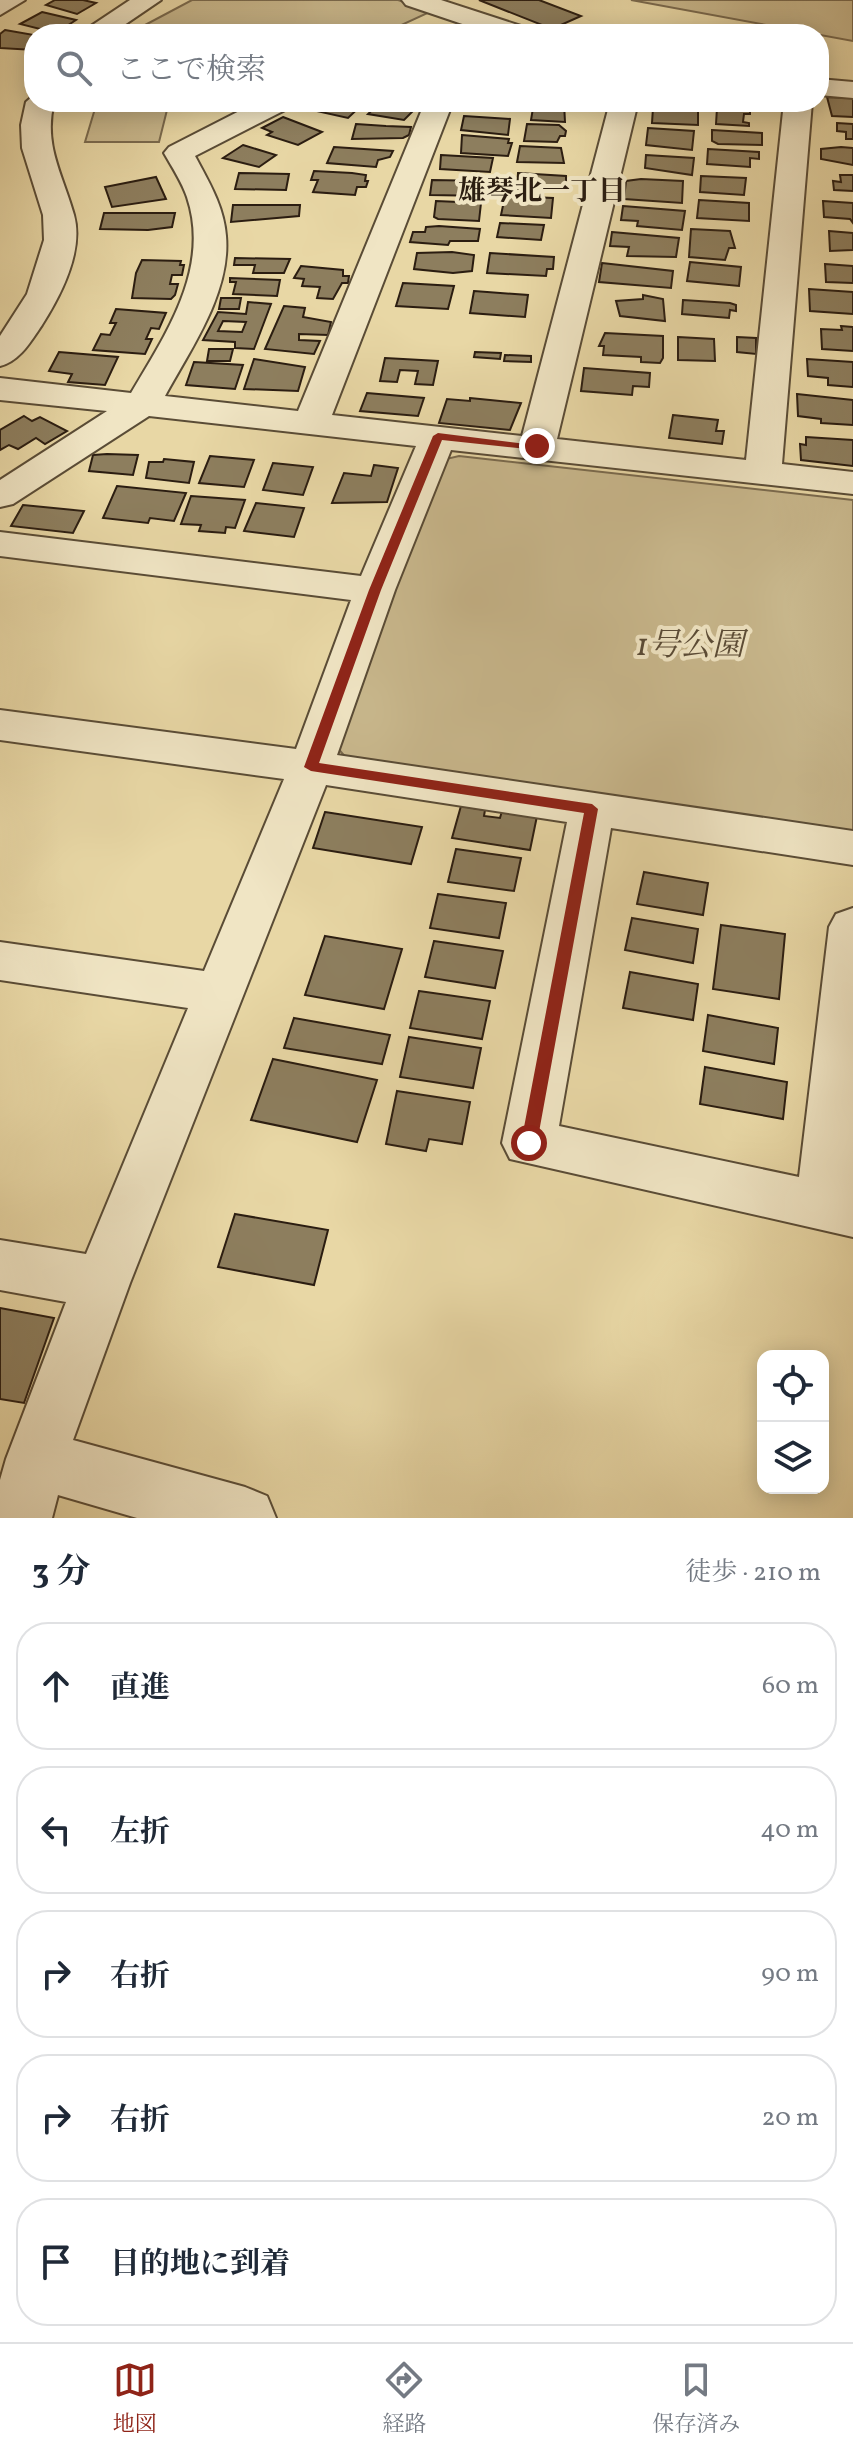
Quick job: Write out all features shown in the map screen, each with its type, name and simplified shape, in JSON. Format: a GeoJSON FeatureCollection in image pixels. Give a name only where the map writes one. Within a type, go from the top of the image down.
{"type":"FeatureCollection","features":[{"type":"Feature","properties":{"kind":"street"},"geometry":{"type":"LineString","coordinates":[[0,7],[12,0]]}},
{"type":"Feature","properties":{"kind":"street"},"geometry":{"type":"LineString","coordinates":[[108,24],[148,0]]}},
{"type":"Feature","properties":{"kind":"street"},"geometry":{"type":"LineString","coordinates":[[415,0],[488,24]]}},
{"type":"Feature","properties":{"kind":"street"},"geometry":{"type":"LineString","coordinates":[[425,24],[449,11]]}},
{"type":"Feature","properties":{"kind":"street"},"geometry":{"type":"LineString","coordinates":[[829,88],[853,90]]}},
{"type":"Feature","properties":{"kind":"street"},"geometry":{"type":"LineString","coordinates":[[0,356],[39,303],[56,260],[61,220],[39,166],[34,142],[38,112]]}},
{"type":"Feature","properties":{"kind":"street"},"geometry":{"type":"LineString","coordinates":[[0,496],[142,405],[186,328],[204,283],[211,238],[202,197],[179,153],[259,112]]}},
{"type":"Feature","properties":{"kind":"street"},"geometry":{"type":"LineString","coordinates":[[311,422],[435,112]]}},
{"type":"Feature","properties":{"kind":"street"},"geometry":{"type":"LineString","coordinates":[[537,446],[621,112]]}},
{"type":"Feature","properties":{"kind":"street"},"geometry":{"type":"LineString","coordinates":[[763,473],[797,112]]}},
{"type":"Feature","properties":{"kind":"street"},"geometry":{"type":"LineString","coordinates":[[0,389],[853,483]]}},
{"type":"Feature","properties":{"kind":"street"},"geometry":{"type":"LineString","coordinates":[[21,1518],[36,1459],[102,1283],[311,767],[375,590],[438,436]]}},
{"type":"Feature","properties":{"kind":"street"},"geometry":{"type":"LineString","coordinates":[[0,544],[375,590]]}},
{"type":"Feature","properties":{"kind":"street"},"geometry":{"type":"LineString","coordinates":[[0,725],[311,767],[853,848]]}},
{"type":"Feature","properties":{"kind":"street"},"geometry":{"type":"LineString","coordinates":[[592,809],[529,1143],[838,1210],[851,954]]}},
{"type":"Feature","properties":{"kind":"street"},"geometry":{"type":"LineString","coordinates":[[0,961],[217,993]]}},
{"type":"Feature","properties":{"kind":"street"},"geometry":{"type":"LineString","coordinates":[[0,1265],[102,1283]]}},
{"type":"Feature","properties":{"kind":"street"},"geometry":{"type":"LineString","coordinates":[[36,1459],[245,1518]]}},
{"type":"Feature","properties":{"kind":"green space"},"geometry":{"type":"Polygon","coordinates":[[[192,0],[398,0],[432,11],[404,24],[147,24],[192,0]]]}},
{"type":"Feature","properties":{"kind":"green space"},"geometry":{"type":"Polygon","coordinates":[[[631,0],[853,0],[853,41],[829,37],[829,24],[761,24],[631,0]]]}},
{"type":"Feature","properties":{"kind":"green space"},"geometry":{"type":"Polygon","coordinates":[[[94,112],[166,112],[159,142],[85,142],[94,112]]]}},
{"type":"Feature","properties":{"kind":"green space","name":"1号公園"},"geometry":{"type":"Polygon","coordinates":[[[459,456],[853,500],[853,831],[348,760],[335,745],[446,459],[459,456]]]}},
{"type":"Feature","properties":{"kind":"building"},"geometry":{"type":"Polygon","coordinates":[[[55,0],[96,3],[77,14],[46,5],[55,0]]]}},
{"type":"Feature","properties":{"kind":"building"},"geometry":{"type":"Polygon","coordinates":[[[479,0],[539,0],[581,16],[563,24],[539,24],[479,0]]]}},
{"type":"Feature","properties":{"kind":"building"},"geometry":{"type":"Polygon","coordinates":[[[42,12],[76,20],[70,24],[20,24],[42,12]]]}},
{"type":"Feature","properties":{"kind":"building"},"geometry":{"type":"Polygon","coordinates":[[[5,30],[24,33],[24,49],[0,48],[0,34],[5,30]]]}},
{"type":"Feature","properties":{"kind":"building"},"geometry":{"type":"Polygon","coordinates":[[[829,97],[853,98],[853,117],[832,116],[829,97]]]}},
{"type":"Feature","properties":{"kind":"building"},"geometry":{"type":"Polygon","coordinates":[[[321,112],[354,112],[348,118],[321,112]]]}},
{"type":"Feature","properties":{"kind":"building"},"geometry":{"type":"Polygon","coordinates":[[[370,112],[412,112],[404,120],[368,114],[370,112]]]}},
{"type":"Feature","properties":{"kind":"building"},"geometry":{"type":"Polygon","coordinates":[[[532,112],[564,112],[565,122],[531,120],[532,112]]]}},
{"type":"Feature","properties":{"kind":"building"},"geometry":{"type":"Polygon","coordinates":[[[653,112],[698,112],[698,125],[652,123],[653,112]]]}},
{"type":"Feature","properties":{"kind":"building"},"geometry":{"type":"Polygon","coordinates":[[[717,112],[750,112],[744,114],[743,122],[749,123],[749,126],[716,124],[717,112]]]}},
{"type":"Feature","properties":{"kind":"building"},"geometry":{"type":"Polygon","coordinates":[[[464,116],[510,119],[508,135],[461,130],[464,116]]]}},
{"type":"Feature","properties":{"kind":"building"},"geometry":{"type":"Polygon","coordinates":[[[283,117],[322,132],[298,145],[267,135],[272,132],[262,128],[283,117]]]}},
{"type":"Feature","properties":{"kind":"building"},"geometry":{"type":"Polygon","coordinates":[[[837,123],[853,124],[853,139],[846,139],[846,132],[837,131],[837,123]]]}},
{"type":"Feature","properties":{"kind":"building"},"geometry":{"type":"Polygon","coordinates":[[[356,124],[411,127],[409,135],[403,138],[352,139],[356,124]]]}},
{"type":"Feature","properties":{"kind":"building"},"geometry":{"type":"Polygon","coordinates":[[[527,124],[559,125],[566,131],[565,136],[560,136],[557,142],[524,141],[527,124]]]}},
{"type":"Feature","properties":{"kind":"building"},"geometry":{"type":"Polygon","coordinates":[[[648,128],[694,131],[692,150],[646,145],[648,128]]]}},
{"type":"Feature","properties":{"kind":"building"},"geometry":{"type":"Polygon","coordinates":[[[712,130],[762,133],[762,145],[718,144],[712,141],[712,130]]]}},
{"type":"Feature","properties":{"kind":"building"},"geometry":{"type":"Polygon","coordinates":[[[462,135],[509,139],[508,143],[512,143],[508,156],[461,153],[462,135]]]}},
{"type":"Feature","properties":{"kind":"building"},"geometry":{"type":"Polygon","coordinates":[[[243,145],[276,155],[259,167],[223,158],[243,145]]]}},
{"type":"Feature","properties":{"kind":"building"},"geometry":{"type":"Polygon","coordinates":[[[520,146],[561,148],[564,163],[517,162],[520,146]]]}},
{"type":"Feature","properties":{"kind":"building"},"geometry":{"type":"Polygon","coordinates":[[[334,147],[393,151],[390,157],[378,160],[376,167],[327,163],[334,147]]]}},
{"type":"Feature","properties":{"kind":"building"},"geometry":{"type":"Polygon","coordinates":[[[853,148],[853,165],[821,159],[821,149],[853,148]]]}},
{"type":"Feature","properties":{"kind":"building"},"geometry":{"type":"Polygon","coordinates":[[[708,149],[759,152],[759,159],[750,158],[750,167],[707,164],[708,149]]]}},
{"type":"Feature","properties":{"kind":"building"},"geometry":{"type":"Polygon","coordinates":[[[441,155],[493,158],[490,172],[440,169],[441,155]]]}},
{"type":"Feature","properties":{"kind":"building"},"geometry":{"type":"Polygon","coordinates":[[[646,155],[694,158],[692,175],[645,168],[646,155]]]}},
{"type":"Feature","properties":{"kind":"building"},"geometry":{"type":"Polygon","coordinates":[[[314,171],[366,175],[365,181],[368,181],[366,187],[357,187],[355,195],[313,192],[318,180],[311,180],[314,171]]]}},
{"type":"Feature","properties":{"kind":"building"},"geometry":{"type":"Polygon","coordinates":[[[239,173],[289,174],[286,190],[235,189],[239,173]]]}},
{"type":"Feature","properties":{"kind":"building"},"geometry":{"type":"Polygon","coordinates":[[[518,173],[566,176],[566,186],[517,189],[518,173]]]}},
{"type":"Feature","properties":{"kind":"building"},"geometry":{"type":"Polygon","coordinates":[[[840,175],[853,175],[853,191],[834,190],[833,181],[841,182],[840,175]]]}},
{"type":"Feature","properties":{"kind":"building"},"geometry":{"type":"Polygon","coordinates":[[[701,176],[746,178],[744,195],[700,192],[701,176]]]}},
{"type":"Feature","properties":{"kind":"building"},"geometry":{"type":"Polygon","coordinates":[[[156,177],[166,199],[112,207],[105,187],[156,177]]]}},
{"type":"Feature","properties":{"kind":"building"},"geometry":{"type":"Polygon","coordinates":[[[432,180],[488,181],[487,196],[430,195],[432,180]]]}},
{"type":"Feature","properties":{"kind":"building"},"geometry":{"type":"Polygon","coordinates":[[[626,181],[683,181],[682,203],[624,199],[626,181]]]}},
{"type":"Feature","properties":{"kind":"building"},"geometry":{"type":"Polygon","coordinates":[[[505,196],[553,198],[551,218],[501,215],[505,196]]]}},
{"type":"Feature","properties":{"kind":"building"},"geometry":{"type":"Polygon","coordinates":[[[699,200],[749,203],[749,221],[697,218],[699,200]]]}},
{"type":"Feature","properties":{"kind":"building"},"geometry":{"type":"Polygon","coordinates":[[[436,201],[481,203],[479,221],[438,219],[434,217],[436,201]]]}},
{"type":"Feature","properties":{"kind":"building"},"geometry":{"type":"Polygon","coordinates":[[[823,201],[853,203],[853,223],[850,219],[824,217],[823,201]]]}},
{"type":"Feature","properties":{"kind":"building"},"geometry":{"type":"Polygon","coordinates":[[[233,205],[300,205],[299,216],[231,222],[233,205]]]}},
{"type":"Feature","properties":{"kind":"building"},"geometry":{"type":"Polygon","coordinates":[[[623,206],[685,211],[682,230],[637,226],[638,221],[621,220],[623,206]]]}},
{"type":"Feature","properties":{"kind":"building"},"geometry":{"type":"Polygon","coordinates":[[[104,213],[175,213],[172,227],[148,230],[100,229],[104,213]]]}},
{"type":"Feature","properties":{"kind":"building"},"geometry":{"type":"Polygon","coordinates":[[[500,223],[544,225],[541,240],[497,237],[500,223]]]}},
{"type":"Feature","properties":{"kind":"building"},"geometry":{"type":"Polygon","coordinates":[[[426,227],[480,229],[478,241],[450,241],[448,245],[410,242],[413,232],[425,232],[426,227]]]}},
{"type":"Feature","properties":{"kind":"building"},"geometry":{"type":"Polygon","coordinates":[[[691,229],[730,231],[735,248],[729,248],[725,260],[689,257],[691,229]]]}},
{"type":"Feature","properties":{"kind":"building"},"geometry":{"type":"Polygon","coordinates":[[[829,231],[853,233],[853,250],[830,251],[829,231]]]}},
{"type":"Feature","properties":{"kind":"building"},"geometry":{"type":"Polygon","coordinates":[[[612,232],[679,238],[676,257],[627,256],[629,247],[610,246],[612,232]]]}},
{"type":"Feature","properties":{"kind":"building"},"geometry":{"type":"Polygon","coordinates":[[[417,253],[474,255],[472,271],[453,273],[414,269],[417,253]]]}},
{"type":"Feature","properties":{"kind":"building"},"geometry":{"type":"Polygon","coordinates":[[[490,253],[554,257],[553,269],[547,269],[546,276],[487,273],[490,253]]]}},
{"type":"Feature","properties":{"kind":"building"},"geometry":{"type":"Polygon","coordinates":[[[235,258],[290,259],[284,273],[253,273],[255,265],[234,265],[235,258]]]}},
{"type":"Feature","properties":{"kind":"building"},"geometry":{"type":"Polygon","coordinates":[[[142,260],[181,261],[180,265],[184,265],[182,275],[172,275],[170,284],[178,284],[171,299],[132,298],[136,273],[142,260]]]}},
{"type":"Feature","properties":{"kind":"building"},"geometry":{"type":"Polygon","coordinates":[[[690,262],[741,267],[739,286],[687,281],[690,262]]]}},
{"type":"Feature","properties":{"kind":"building"},"geometry":{"type":"Polygon","coordinates":[[[602,263],[673,271],[671,288],[599,282],[602,263]]]}},
{"type":"Feature","properties":{"kind":"building"},"geometry":{"type":"Polygon","coordinates":[[[825,264],[853,266],[853,283],[826,282],[825,264]]]}},
{"type":"Feature","properties":{"kind":"building"},"geometry":{"type":"Polygon","coordinates":[[[301,266],[343,270],[343,276],[349,276],[348,283],[342,283],[333,299],[317,298],[320,287],[302,286],[304,279],[294,278],[301,266]]]}},
{"type":"Feature","properties":{"kind":"building"},"geometry":{"type":"Polygon","coordinates":[[[230,278],[280,280],[277,296],[233,294],[236,282],[230,282],[230,278]]]}},
{"type":"Feature","properties":{"kind":"building"},"geometry":{"type":"Polygon","coordinates":[[[403,283],[454,286],[448,309],[396,306],[403,283]]]}},
{"type":"Feature","properties":{"kind":"building"},"geometry":{"type":"Polygon","coordinates":[[[809,289],[853,292],[853,314],[810,311],[809,289]]]}},
{"type":"Feature","properties":{"kind":"building"},"geometry":{"type":"Polygon","coordinates":[[[474,291],[528,295],[525,317],[470,313],[474,291]]]}},
{"type":"Feature","properties":{"kind":"building"},"geometry":{"type":"Polygon","coordinates":[[[643,295],[663,299],[665,321],[620,316],[616,301],[643,299],[643,295]]]}},
{"type":"Feature","properties":{"kind":"building"},"geometry":{"type":"Polygon","coordinates":[[[221,298],[241,298],[239,309],[219,309],[221,298]]]}},
{"type":"Feature","properties":{"kind":"building"},"geometry":{"type":"Polygon","coordinates":[[[683,300],[730,303],[736,305],[736,311],[730,310],[729,318],[682,314],[683,300]]]}},
{"type":"Feature","properties":{"kind":"building"},"geometry":{"type":"Polygon","coordinates":[[[248,302],[271,304],[254,349],[235,348],[235,342],[203,340],[218,312],[246,314],[248,302]],[[223,321],[218,331],[242,332],[246,322],[223,321]]]}},
{"type":"Feature","properties":{"kind":"building"},"geometry":{"type":"Polygon","coordinates":[[[284,306],[305,308],[303,317],[331,322],[328,335],[299,334],[299,340],[320,341],[314,354],[265,349],[284,306]]]}},
{"type":"Feature","properties":{"kind":"building"},"geometry":{"type":"Polygon","coordinates":[[[116,309],[166,313],[159,329],[151,328],[146,339],[152,339],[145,354],[93,350],[101,334],[110,335],[116,323],[110,323],[116,309]]]}},
{"type":"Feature","properties":{"kind":"building"},"geometry":{"type":"Polygon","coordinates":[[[841,326],[853,327],[853,351],[822,349],[821,329],[842,330],[841,326]]]}},
{"type":"Feature","properties":{"kind":"building"},"geometry":{"type":"Polygon","coordinates":[[[605,333],[663,336],[663,358],[660,363],[641,362],[641,357],[603,355],[604,346],[599,346],[605,333]]]}},
{"type":"Feature","properties":{"kind":"building"},"geometry":{"type":"Polygon","coordinates":[[[678,337],[714,339],[715,361],[678,360],[678,337]]]}},
{"type":"Feature","properties":{"kind":"building"},"geometry":{"type":"Polygon","coordinates":[[[737,337],[756,338],[756,354],[737,352],[737,337]]]}},
{"type":"Feature","properties":{"kind":"building"},"geometry":{"type":"Polygon","coordinates":[[[209,349],[233,349],[230,361],[207,361],[209,349]]]}},
{"type":"Feature","properties":{"kind":"building"},"geometry":{"type":"Polygon","coordinates":[[[59,352],[118,357],[105,385],[68,382],[72,374],[49,371],[59,352]]]}},
{"type":"Feature","properties":{"kind":"building"},"geometry":{"type":"Polygon","coordinates":[[[475,352],[501,353],[500,359],[474,357],[475,352]]]}},
{"type":"Feature","properties":{"kind":"building"},"geometry":{"type":"Polygon","coordinates":[[[505,355],[531,356],[531,362],[504,361],[505,355]]]}},
{"type":"Feature","properties":{"kind":"building"},"geometry":{"type":"Polygon","coordinates":[[[385,358],[438,361],[433,385],[415,384],[418,371],[400,370],[397,382],[380,381],[385,358]]]}},
{"type":"Feature","properties":{"kind":"building"},"geometry":{"type":"Polygon","coordinates":[[[254,359],[305,367],[298,391],[244,389],[254,359]]]}},
{"type":"Feature","properties":{"kind":"building"},"geometry":{"type":"Polygon","coordinates":[[[807,359],[853,362],[853,387],[828,385],[828,378],[808,376],[807,359]]]}},
{"type":"Feature","properties":{"kind":"building"},"geometry":{"type":"Polygon","coordinates":[[[194,362],[243,365],[235,389],[186,385],[194,362]]]}},
{"type":"Feature","properties":{"kind":"building"},"geometry":{"type":"Polygon","coordinates":[[[584,368],[650,373],[649,387],[633,386],[632,395],[581,391],[584,368]]]}},
{"type":"Feature","properties":{"kind":"building"},"geometry":{"type":"Polygon","coordinates":[[[367,393],[424,398],[418,416],[360,411],[367,393]]]}},
{"type":"Feature","properties":{"kind":"building"},"geometry":{"type":"Polygon","coordinates":[[[797,394],[853,400],[853,425],[821,423],[821,419],[798,416],[797,394]]]}},
{"type":"Feature","properties":{"kind":"building"},"geometry":{"type":"Polygon","coordinates":[[[470,398],[521,403],[510,430],[439,423],[447,399],[470,401],[470,398]]]}},
{"type":"Feature","properties":{"kind":"building"},"geometry":{"type":"Polygon","coordinates":[[[673,415],[718,420],[716,431],[724,431],[722,444],[669,438],[673,415]]]}},
{"type":"Feature","properties":{"kind":"building"},"geometry":{"type":"Polygon","coordinates":[[[24,416],[32,421],[40,417],[67,431],[45,444],[36,438],[18,449],[9,445],[0,450],[0,430],[24,416]]]}},
{"type":"Feature","properties":{"kind":"building"},"geometry":{"type":"Polygon","coordinates":[[[806,437],[853,440],[853,466],[801,460],[800,444],[806,445],[806,437]]]}},
{"type":"Feature","properties":{"kind":"building"},"geometry":{"type":"Polygon","coordinates":[[[93,455],[138,455],[133,475],[89,471],[93,455]]]}},
{"type":"Feature","properties":{"kind":"building"},"geometry":{"type":"Polygon","coordinates":[[[210,456],[254,460],[244,487],[199,483],[210,456]]]}},
{"type":"Feature","properties":{"kind":"building"},"geometry":{"type":"Polygon","coordinates":[[[164,459],[194,462],[189,483],[146,478],[149,462],[163,462],[164,459]]]}},
{"type":"Feature","properties":{"kind":"building"},"geometry":{"type":"Polygon","coordinates":[[[273,463],[313,467],[303,495],[263,490],[273,463]]]}},
{"type":"Feature","properties":{"kind":"building"},"geometry":{"type":"Polygon","coordinates":[[[374,465],[398,468],[387,502],[332,503],[344,473],[371,476],[374,465]]]}},
{"type":"Feature","properties":{"kind":"building"},"geometry":{"type":"Polygon","coordinates":[[[117,486],[186,493],[174,521],[150,518],[148,523],[103,518],[117,486]]]}},
{"type":"Feature","properties":{"kind":"building"},"geometry":{"type":"Polygon","coordinates":[[[191,496],[245,500],[235,528],[226,527],[225,533],[199,531],[201,525],[181,524],[191,496]]]}},
{"type":"Feature","properties":{"kind":"building"},"geometry":{"type":"Polygon","coordinates":[[[256,503],[304,508],[294,537],[244,531],[256,503]]]}},
{"type":"Feature","properties":{"kind":"building"},"geometry":{"type":"Polygon","coordinates":[[[23,505],[84,511],[73,533],[11,526],[23,505]]]}},
{"type":"Feature","properties":{"kind":"building"},"geometry":{"type":"Polygon","coordinates":[[[461,806],[485,810],[484,816],[500,818],[502,811],[537,816],[530,850],[452,838],[461,806]]]}},
{"type":"Feature","properties":{"kind":"building"},"geometry":{"type":"Polygon","coordinates":[[[325,812],[422,827],[411,864],[313,848],[325,812]]]}},
{"type":"Feature","properties":{"kind":"building"},"geometry":{"type":"Polygon","coordinates":[[[456,849],[521,858],[514,891],[448,882],[456,849]]]}},
{"type":"Feature","properties":{"kind":"building"},"geometry":{"type":"Polygon","coordinates":[[[644,872],[708,883],[703,915],[637,904],[644,872]]]}},
{"type":"Feature","properties":{"kind":"building"},"geometry":{"type":"Polygon","coordinates":[[[438,894],[506,903],[499,938],[430,928],[438,894]]]}},
{"type":"Feature","properties":{"kind":"building"},"geometry":{"type":"Polygon","coordinates":[[[632,918],[698,929],[693,963],[625,950],[632,918]]]}},
{"type":"Feature","properties":{"kind":"building"},"geometry":{"type":"Polygon","coordinates":[[[721,925],[785,934],[779,999],[713,989],[721,925]]]}},
{"type":"Feature","properties":{"kind":"building"},"geometry":{"type":"Polygon","coordinates":[[[325,936],[402,949],[384,1009],[305,995],[325,936]]]}},
{"type":"Feature","properties":{"kind":"building"},"geometry":{"type":"Polygon","coordinates":[[[434,941],[503,951],[495,988],[425,977],[434,941]]]}},
{"type":"Feature","properties":{"kind":"building"},"geometry":{"type":"Polygon","coordinates":[[[630,972],[698,984],[693,1020],[623,1008],[630,972]]]}},
{"type":"Feature","properties":{"kind":"building"},"geometry":{"type":"Polygon","coordinates":[[[419,991],[490,1001],[482,1039],[410,1028],[419,991]]]}},
{"type":"Feature","properties":{"kind":"building"},"geometry":{"type":"Polygon","coordinates":[[[708,1015],[778,1028],[774,1064],[703,1051],[708,1015]]]}},
{"type":"Feature","properties":{"kind":"building"},"geometry":{"type":"Polygon","coordinates":[[[294,1018],[390,1035],[382,1064],[284,1048],[294,1018]]]}},
{"type":"Feature","properties":{"kind":"building"},"geometry":{"type":"Polygon","coordinates":[[[409,1037],[481,1048],[473,1088],[400,1077],[409,1037]]]}},
{"type":"Feature","properties":{"kind":"building"},"geometry":{"type":"Polygon","coordinates":[[[273,1059],[377,1080],[357,1142],[251,1120],[273,1059]]]}},
{"type":"Feature","properties":{"kind":"building"},"geometry":{"type":"Polygon","coordinates":[[[705,1067],[787,1082],[783,1119],[700,1104],[705,1067]]]}},
{"type":"Feature","properties":{"kind":"building"},"geometry":{"type":"Polygon","coordinates":[[[397,1091],[470,1102],[462,1144],[429,1139],[426,1151],[386,1144],[397,1091]]]}},
{"type":"Feature","properties":{"kind":"building"},"geometry":{"type":"Polygon","coordinates":[[[235,1214],[328,1230],[314,1285],[218,1267],[235,1214]]]}},
{"type":"Feature","properties":{"kind":"building"},"geometry":{"type":"Polygon","coordinates":[[[0,1308],[54,1318],[24,1403],[0,1399],[0,1308]]]}},
{"type":"Feature","properties":{"kind":"district","name":"雄琴北一丁目"},"geometry":{"type":"Point","coordinates":[542,190]}},
{"type":"Feature","properties":{"kind":"route"},"geometry":{"type":"LineString","coordinates":[[529,1143],[592,809],[311,767],[375,590],[438,436],[537,446]]}}]}
